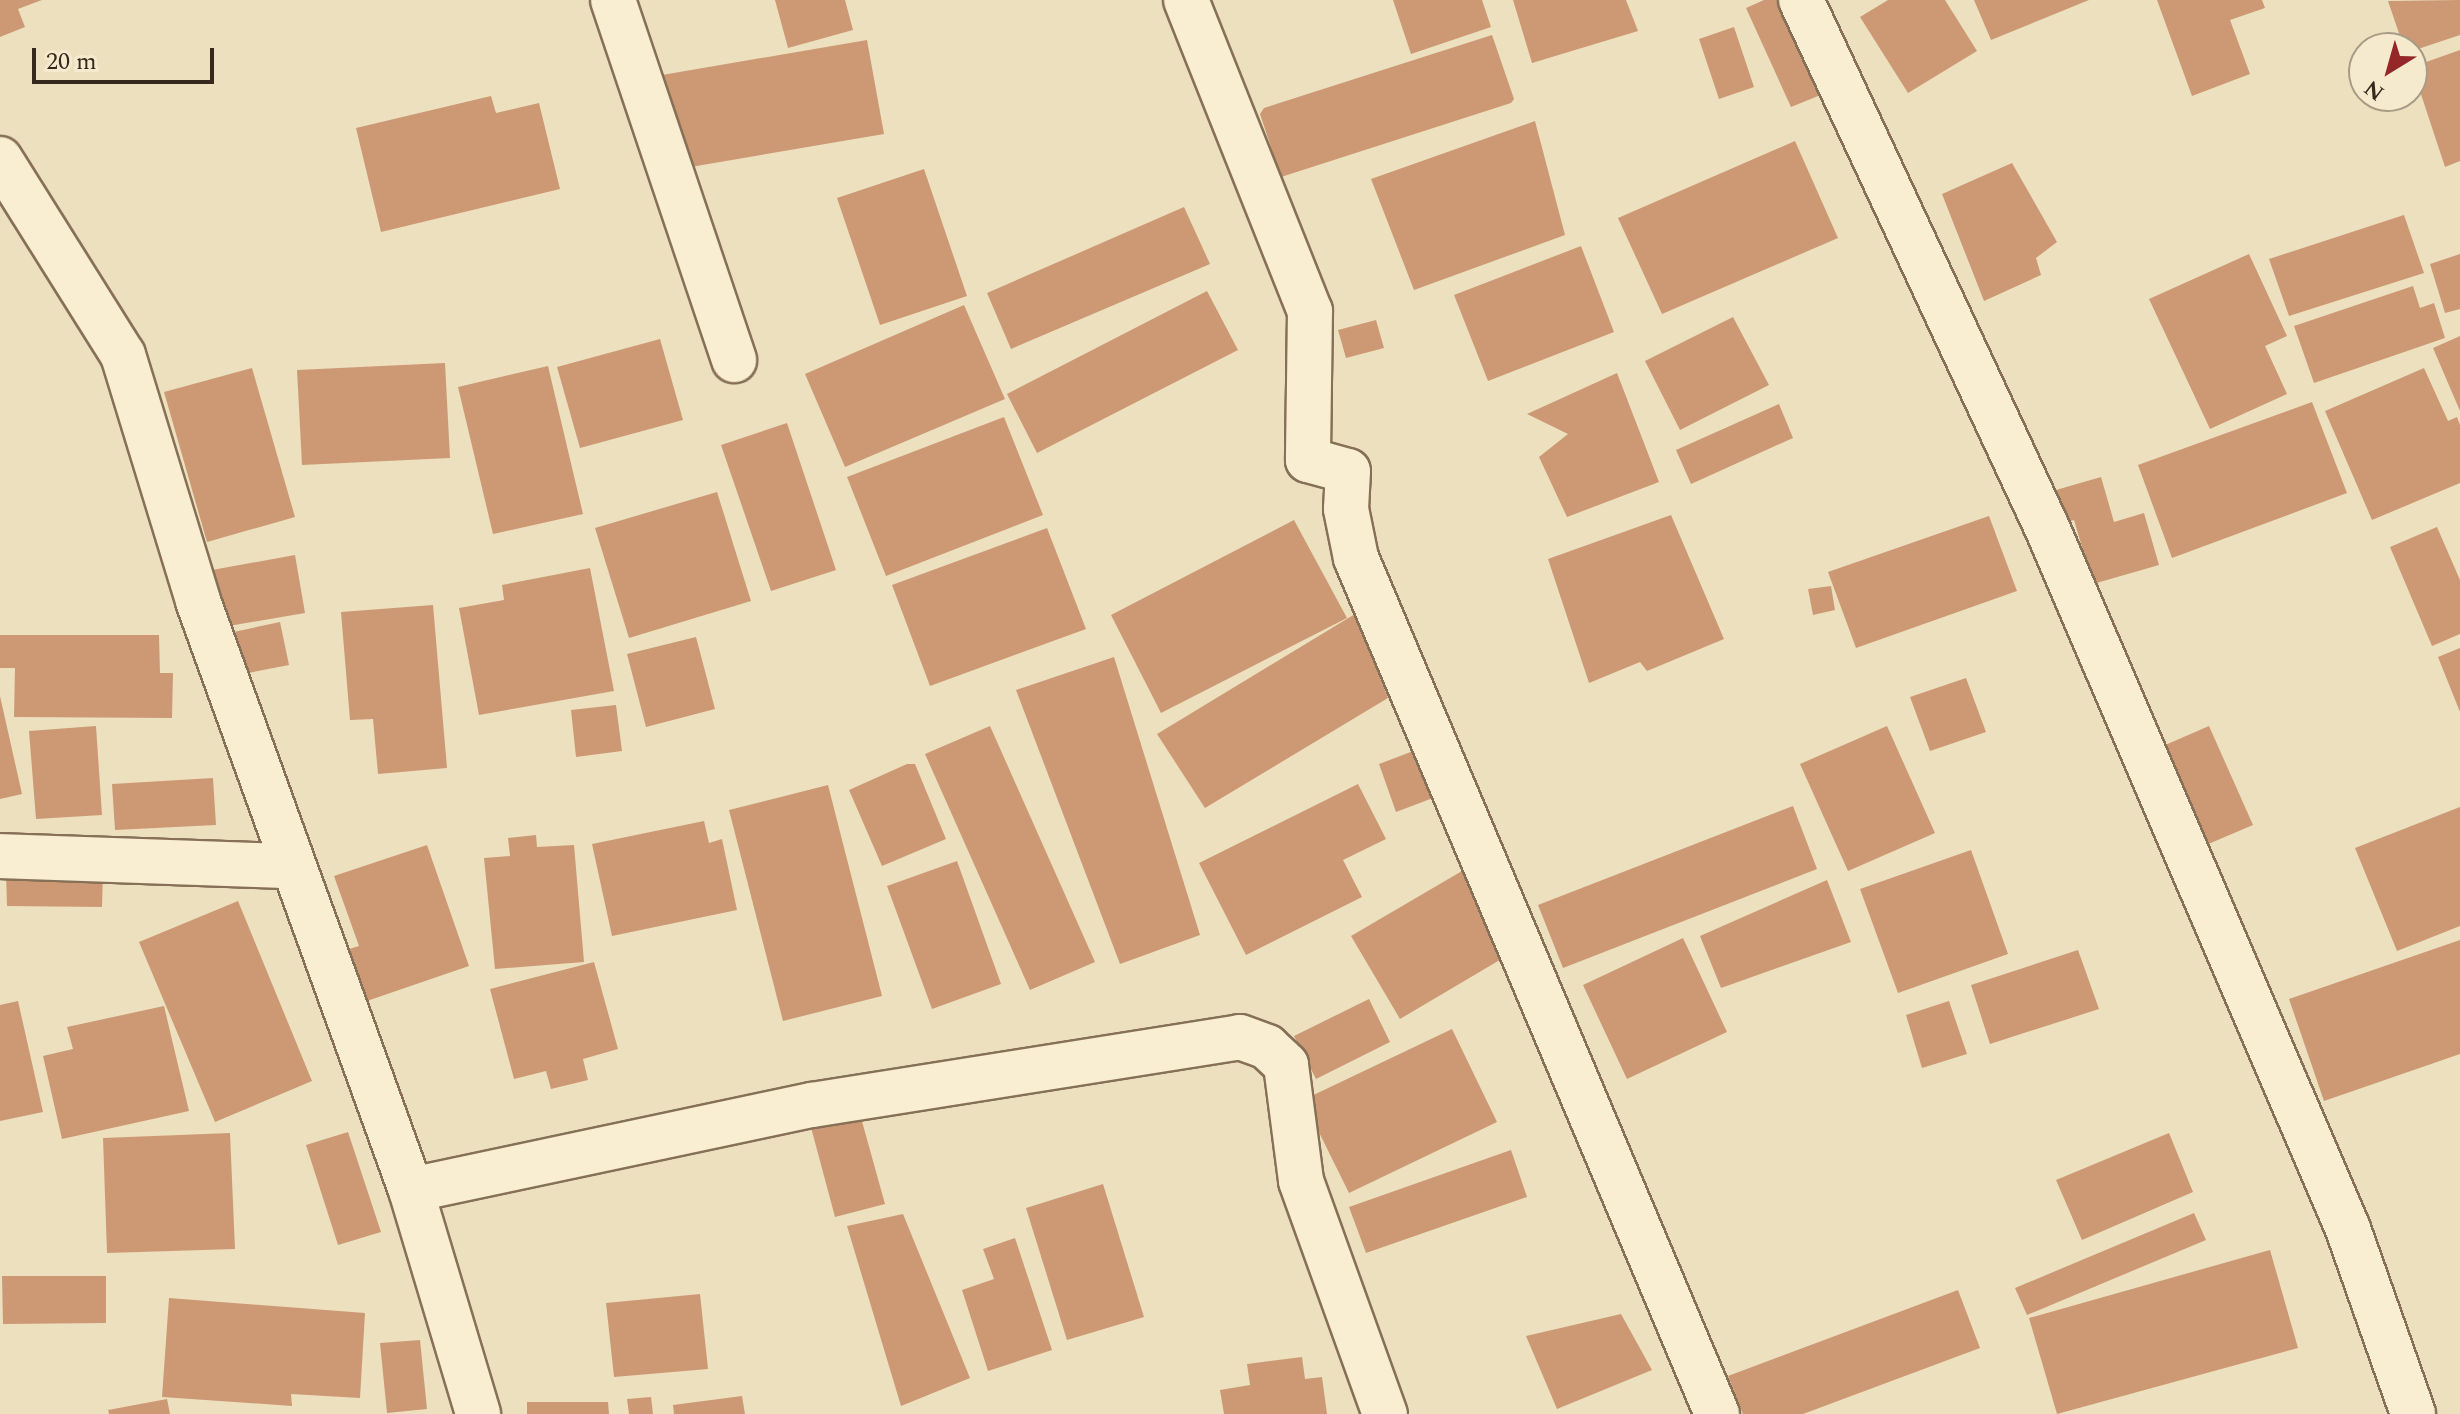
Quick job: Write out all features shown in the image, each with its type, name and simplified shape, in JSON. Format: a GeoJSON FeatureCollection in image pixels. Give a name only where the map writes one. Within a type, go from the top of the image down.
{"type":"FeatureCollection","features":[{"type":"Feature","properties":{"kind":"street"},"geometry":{"type":"LineString","coordinates":[[613,0],[734,360]]}},
{"type":"Feature","properties":{"kind":"street"},"geometry":{"type":"LineString","coordinates":[[1186,0],[1310,311],[1308,460],[1348,471],[1346,509],[1356,558],[1717,1414]]}},
{"type":"Feature","properties":{"kind":"street"},"geometry":{"type":"LineString","coordinates":[[1801,0],[2055,545],[2348,1229],[2413,1414]]}},
{"type":"Feature","properties":{"kind":"street"},"geometry":{"type":"LineString","coordinates":[[0,159],[123,355],[198,601],[291,866],[411,1190],[478,1414]]}},
{"type":"Feature","properties":{"kind":"street"},"geometry":{"type":"LineString","coordinates":[[0,856],[291,866]]}},
{"type":"Feature","properties":{"kind":"street"},"geometry":{"type":"LineString","coordinates":[[411,1190],[812,1105],[1240,1037],[1267,1047],[1286,1065],[1301,1181],[1385,1414]]}},
{"type":"Feature","properties":{"kind":"building"},"geometry":{"type":"Polygon","coordinates":[[[0,0],[42,0],[18,9],[25,27],[0,37],[0,0]]]}},
{"type":"Feature","properties":{"kind":"building"},"geometry":{"type":"Polygon","coordinates":[[[775,0],[845,0],[853,30],[788,48],[775,0]]]}},
{"type":"Feature","properties":{"kind":"building"},"geometry":{"type":"Polygon","coordinates":[[[1393,0],[1482,0],[1491,27],[1411,54],[1393,0]]]}},
{"type":"Feature","properties":{"kind":"building"},"geometry":{"type":"Polygon","coordinates":[[[1513,0],[1626,0],[1638,31],[1532,63],[1513,0]]]}},
{"type":"Feature","properties":{"kind":"building"},"geometry":{"type":"Polygon","coordinates":[[[1764,0],[1781,0],[1823,94],[1791,107],[1746,8],[1764,0]]]}},
{"type":"Feature","properties":{"kind":"building"},"geometry":{"type":"Polygon","coordinates":[[[1888,0],[1945,0],[1977,51],[1908,93],[1860,17],[1888,0]]]}},
{"type":"Feature","properties":{"kind":"building"},"geometry":{"type":"Polygon","coordinates":[[[1974,0],[2089,0],[1991,40],[1974,0]]]}},
{"type":"Feature","properties":{"kind":"building"},"geometry":{"type":"Polygon","coordinates":[[[2157,0],[2262,0],[2265,8],[2230,20],[2250,74],[2192,96],[2157,0]]]}},
{"type":"Feature","properties":{"kind":"building"},"geometry":{"type":"Polygon","coordinates":[[[2460,0],[2460,35],[2428,46],[2428,32],[2399,32],[2388,1],[2460,0]]]}},
{"type":"Feature","properties":{"kind":"building"},"geometry":{"type":"Polygon","coordinates":[[[1734,27],[1754,87],[1719,99],[1699,39],[1734,27]]]}},
{"type":"Feature","properties":{"kind":"building"},"geometry":{"type":"Polygon","coordinates":[[[1492,35],[1514,99],[1511,103],[1281,177],[1260,114],[1264,108],[1492,35]]]}},
{"type":"Feature","properties":{"kind":"building"},"geometry":{"type":"Polygon","coordinates":[[[867,40],[884,134],[679,169],[662,75],[867,40]]]}},
{"type":"Feature","properties":{"kind":"building"},"geometry":{"type":"Polygon","coordinates":[[[2460,50],[2460,161],[2445,167],[2427,112],[2428,61],[2460,50]]]}},
{"type":"Feature","properties":{"kind":"building"},"geometry":{"type":"Polygon","coordinates":[[[491,96],[496,113],[539,103],[560,189],[381,232],[356,128],[491,96]]]}},
{"type":"Feature","properties":{"kind":"building"},"geometry":{"type":"Polygon","coordinates":[[[1535,121],[1565,235],[1414,290],[1371,179],[1535,121]]]}},
{"type":"Feature","properties":{"kind":"building"},"geometry":{"type":"Polygon","coordinates":[[[1795,141],[1838,238],[1662,314],[1618,218],[1795,141]]]}},
{"type":"Feature","properties":{"kind":"building"},"geometry":{"type":"Polygon","coordinates":[[[2012,163],[2057,242],[2036,258],[2041,275],[1984,301],[1942,194],[2012,163]]]}},
{"type":"Feature","properties":{"kind":"building"},"geometry":{"type":"Polygon","coordinates":[[[924,169],[967,296],[880,325],[837,198],[924,169]]]}},
{"type":"Feature","properties":{"kind":"building"},"geometry":{"type":"Polygon","coordinates":[[[1184,207],[1210,264],[1011,349],[987,293],[1184,207]]]}},
{"type":"Feature","properties":{"kind":"building"},"geometry":{"type":"Polygon","coordinates":[[[2404,215],[2424,273],[2289,316],[2269,259],[2404,215]]]}},
{"type":"Feature","properties":{"kind":"building"},"geometry":{"type":"Polygon","coordinates":[[[1581,246],[1614,332],[1488,381],[1454,295],[1581,246]]]}},
{"type":"Feature","properties":{"kind":"building"},"geometry":{"type":"Polygon","coordinates":[[[2249,254],[2287,336],[2265,346],[2287,394],[2210,429],[2149,299],[2249,254]]]}},
{"type":"Feature","properties":{"kind":"building"},"geometry":{"type":"Polygon","coordinates":[[[2460,254],[2460,309],[2445,313],[2430,264],[2460,254]]]}},
{"type":"Feature","properties":{"kind":"building"},"geometry":{"type":"Polygon","coordinates":[[[2413,286],[2420,308],[2434,303],[2445,338],[2314,383],[2294,326],[2413,286]]]}},
{"type":"Feature","properties":{"kind":"building"},"geometry":{"type":"Polygon","coordinates":[[[1207,291],[1238,350],[1037,453],[1007,394],[1207,291]]]}},
{"type":"Feature","properties":{"kind":"building"},"geometry":{"type":"Polygon","coordinates":[[[964,305],[1005,399],[845,467],[805,374],[964,305]]]}},
{"type":"Feature","properties":{"kind":"building"},"geometry":{"type":"Polygon","coordinates":[[[1733,317],[1769,385],[1680,430],[1645,361],[1733,317]]]}},
{"type":"Feature","properties":{"kind":"building"},"geometry":{"type":"Polygon","coordinates":[[[1376,320],[1384,348],[1346,358],[1338,330],[1376,320]]]}},
{"type":"Feature","properties":{"kind":"building"},"geometry":{"type":"Polygon","coordinates":[[[2460,336],[2460,411],[2433,348],[2460,336]]]}},
{"type":"Feature","properties":{"kind":"building"},"geometry":{"type":"Polygon","coordinates":[[[660,339],[683,420],[580,448],[557,367],[660,339]]]}},
{"type":"Feature","properties":{"kind":"building"},"geometry":{"type":"Polygon","coordinates":[[[445,363],[450,458],[302,465],[297,370],[445,363]]]}},
{"type":"Feature","properties":{"kind":"building"},"geometry":{"type":"Polygon","coordinates":[[[548,366],[583,514],[493,534],[458,387],[548,366]]]}},
{"type":"Feature","properties":{"kind":"building"},"geometry":{"type":"Polygon","coordinates":[[[252,368],[295,517],[207,542],[164,392],[252,368]]]}},
{"type":"Feature","properties":{"kind":"building"},"geometry":{"type":"Polygon","coordinates":[[[2424,368],[2448,421],[2457,417],[2460,425],[2460,483],[2372,520],[2325,411],[2424,368]]]}},
{"type":"Feature","properties":{"kind":"building"},"geometry":{"type":"Polygon","coordinates":[[[1617,373],[1659,482],[1567,517],[1539,457],[1568,434],[1527,414],[1617,373]]]}},
{"type":"Feature","properties":{"kind":"building"},"geometry":{"type":"Polygon","coordinates":[[[2312,402],[2347,493],[2172,558],[2138,465],[2312,402]]]}},
{"type":"Feature","properties":{"kind":"building"},"geometry":{"type":"Polygon","coordinates":[[[1779,404],[1793,438],[1691,484],[1676,450],[1779,404]]]}},
{"type":"Feature","properties":{"kind":"building"},"geometry":{"type":"Polygon","coordinates":[[[1004,417],[1043,515],[886,576],[847,477],[1004,417]]]}},
{"type":"Feature","properties":{"kind":"building"},"geometry":{"type":"Polygon","coordinates":[[[787,423],[836,570],[771,591],[721,445],[787,423]]]}},
{"type":"Feature","properties":{"kind":"building"},"geometry":{"type":"Polygon","coordinates":[[[2101,477],[2114,522],[2144,513],[2159,565],[2093,584],[2074,520],[2066,522],[2056,490],[2101,477]]]}},
{"type":"Feature","properties":{"kind":"building"},"geometry":{"type":"Polygon","coordinates":[[[717,492],[751,601],[629,638],[595,528],[717,492]]]}},
{"type":"Feature","properties":{"kind":"building"},"geometry":{"type":"Polygon","coordinates":[[[1671,515],[1724,639],[1647,671],[1640,662],[1589,683],[1548,559],[1671,515]]]}},
{"type":"Feature","properties":{"kind":"building"},"geometry":{"type":"Polygon","coordinates":[[[1989,516],[2017,591],[1856,648],[1828,572],[1989,516]]]}},
{"type":"Feature","properties":{"kind":"building"},"geometry":{"type":"Polygon","coordinates":[[[1294,520],[1347,618],[1161,713],[1111,615],[1294,520]]]}},
{"type":"Feature","properties":{"kind":"building"},"geometry":{"type":"Polygon","coordinates":[[[2437,527],[2460,580],[2460,634],[2432,646],[2390,547],[2437,527]]]}},
{"type":"Feature","properties":{"kind":"building"},"geometry":{"type":"Polygon","coordinates":[[[1047,528],[1086,629],[930,686],[892,585],[1047,528]]]}},
{"type":"Feature","properties":{"kind":"building"},"geometry":{"type":"Polygon","coordinates":[[[295,555],[305,613],[223,627],[212,570],[295,555]]]}},
{"type":"Feature","properties":{"kind":"building"},"geometry":{"type":"Polygon","coordinates":[[[590,568],[614,691],[479,715],[459,608],[504,600],[502,585],[590,568]]]}},
{"type":"Feature","properties":{"kind":"building"},"geometry":{"type":"Polygon","coordinates":[[[1831,586],[1835,610],[1813,615],[1808,589],[1831,586]]]}},
{"type":"Feature","properties":{"kind":"building"},"geometry":{"type":"Polygon","coordinates":[[[433,605],[447,768],[378,774],[373,719],[350,720],[341,612],[433,605]]]}},
{"type":"Feature","properties":{"kind":"building"},"geometry":{"type":"Polygon","coordinates":[[[1355,614],[1388,698],[1205,808],[1157,734],[1355,614]]]}},
{"type":"Feature","properties":{"kind":"building"},"geometry":{"type":"Polygon","coordinates":[[[280,622],[289,665],[238,675],[229,633],[280,622]]]}},
{"type":"Feature","properties":{"kind":"building"},"geometry":{"type":"Polygon","coordinates":[[[0,635],[159,635],[160,673],[173,673],[172,718],[14,717],[15,668],[0,668],[0,635]]]}},
{"type":"Feature","properties":{"kind":"building"},"geometry":{"type":"Polygon","coordinates":[[[696,637],[715,709],[646,727],[627,654],[696,637]]]}},
{"type":"Feature","properties":{"kind":"building"},"geometry":{"type":"Polygon","coordinates":[[[2460,648],[2460,712],[2438,657],[2460,648]]]}},
{"type":"Feature","properties":{"kind":"building"},"geometry":{"type":"Polygon","coordinates":[[[1114,657],[1200,935],[1120,964],[1016,690],[1114,657]]]}},
{"type":"Feature","properties":{"kind":"building"},"geometry":{"type":"Polygon","coordinates":[[[1966,678],[1986,732],[1930,751],[1910,697],[1966,678]]]}},
{"type":"Feature","properties":{"kind":"building"},"geometry":{"type":"Polygon","coordinates":[[[0,696],[22,794],[0,799],[0,696]]]}},
{"type":"Feature","properties":{"kind":"building"},"geometry":{"type":"Polygon","coordinates":[[[616,705],[622,751],[576,757],[571,710],[616,705]]]}},
{"type":"Feature","properties":{"kind":"building"},"geometry":{"type":"Polygon","coordinates":[[[96,726],[102,815],[36,819],[29,731],[96,726]]]}},
{"type":"Feature","properties":{"kind":"building"},"geometry":{"type":"Polygon","coordinates":[[[990,726],[1095,962],[1030,990],[925,754],[990,726]]]}},
{"type":"Feature","properties":{"kind":"building"},"geometry":{"type":"Polygon","coordinates":[[[1887,726],[1935,833],[1848,871],[1800,764],[1887,726]]]}},
{"type":"Feature","properties":{"kind":"building"},"geometry":{"type":"Polygon","coordinates":[[[2209,726],[2253,825],[2199,848],[2156,749],[2209,726]]]}},
{"type":"Feature","properties":{"kind":"building"},"geometry":{"type":"Polygon","coordinates":[[[1416,750],[1433,798],[1396,812],[1379,764],[1416,750]]]}},
{"type":"Feature","properties":{"kind":"building"},"geometry":{"type":"Polygon","coordinates":[[[907,764],[915,764],[946,839],[882,866],[849,790],[907,764]]]}},
{"type":"Feature","properties":{"kind":"building"},"geometry":{"type":"Polygon","coordinates":[[[213,778],[216,825],[115,830],[112,784],[213,778]]]}},
{"type":"Feature","properties":{"kind":"building"},"geometry":{"type":"Polygon","coordinates":[[[1358,784],[1386,839],[1343,860],[1362,897],[1246,955],[1199,863],[1358,784]]]}},
{"type":"Feature","properties":{"kind":"building"},"geometry":{"type":"Polygon","coordinates":[[[828,785],[882,996],[783,1021],[729,810],[828,785]]]}},
{"type":"Feature","properties":{"kind":"building"},"geometry":{"type":"Polygon","coordinates":[[[1793,806],[1817,869],[1563,968],[1538,905],[1793,806]]]}},
{"type":"Feature","properties":{"kind":"building"},"geometry":{"type":"Polygon","coordinates":[[[2460,807],[2460,926],[2397,951],[2355,848],[2460,807]]]}},
{"type":"Feature","properties":{"kind":"building"},"geometry":{"type":"Polygon","coordinates":[[[704,821],[709,843],[722,839],[737,910],[612,936],[592,844],[704,821]]]}},
{"type":"Feature","properties":{"kind":"building"},"geometry":{"type":"Polygon","coordinates":[[[536,835],[537,847],[574,845],[584,962],[495,969],[484,858],[510,856],[508,838],[536,835]]]}},
{"type":"Feature","properties":{"kind":"building"},"geometry":{"type":"Polygon","coordinates":[[[427,845],[469,966],[364,1002],[346,950],[359,946],[334,876],[427,845]]]}},
{"type":"Feature","properties":{"kind":"building"},"geometry":{"type":"Polygon","coordinates":[[[1971,850],[2008,954],[1898,993],[1860,889],[1971,850]]]}},
{"type":"Feature","properties":{"kind":"building"},"geometry":{"type":"Polygon","coordinates":[[[957,861],[1001,984],[932,1009],[887,886],[957,861]]]}},
{"type":"Feature","properties":{"kind":"building"},"geometry":{"type":"Polygon","coordinates":[[[1462,871],[1515,951],[1400,1019],[1351,936],[1462,871]]]}},
{"type":"Feature","properties":{"kind":"building"},"geometry":{"type":"Polygon","coordinates":[[[6,872],[103,873],[102,907],[7,906],[6,872]]]}},
{"type":"Feature","properties":{"kind":"building"},"geometry":{"type":"Polygon","coordinates":[[[1827,880],[1851,942],[1721,988],[1700,936],[1827,880]]]}},
{"type":"Feature","properties":{"kind":"building"},"geometry":{"type":"Polygon","coordinates":[[[238,901],[312,1081],[215,1122],[139,942],[238,901]]]}},
{"type":"Feature","properties":{"kind":"building"},"geometry":{"type":"Polygon","coordinates":[[[1683,938],[1727,1032],[1627,1079],[1583,985],[1683,938]]]}},
{"type":"Feature","properties":{"kind":"building"},"geometry":{"type":"Polygon","coordinates":[[[2460,940],[2460,1054],[2324,1101],[2289,999],[2460,940]]]}},
{"type":"Feature","properties":{"kind":"building"},"geometry":{"type":"Polygon","coordinates":[[[2078,950],[2099,1009],[1990,1044],[1971,985],[2078,950]]]}},
{"type":"Feature","properties":{"kind":"building"},"geometry":{"type":"Polygon","coordinates":[[[594,962],[618,1049],[583,1059],[588,1080],[551,1089],[546,1071],[514,1079],[490,989],[594,962]]]}},
{"type":"Feature","properties":{"kind":"building"},"geometry":{"type":"Polygon","coordinates":[[[1369,999],[1390,1042],[1316,1079],[1294,1036],[1369,999]]]}},
{"type":"Feature","properties":{"kind":"building"},"geometry":{"type":"Polygon","coordinates":[[[18,1001],[43,1112],[0,1121],[0,1005],[18,1001]]]}},
{"type":"Feature","properties":{"kind":"building"},"geometry":{"type":"Polygon","coordinates":[[[1949,1001],[1967,1054],[1922,1068],[1906,1015],[1949,1001]]]}},
{"type":"Feature","properties":{"kind":"building"},"geometry":{"type":"Polygon","coordinates":[[[164,1006],[189,1111],[62,1139],[43,1056],[73,1049],[67,1027],[164,1006]]]}},
{"type":"Feature","properties":{"kind":"building"},"geometry":{"type":"Polygon","coordinates":[[[1452,1029],[1497,1122],[1349,1193],[1303,1100],[1452,1029]]]}},
{"type":"Feature","properties":{"kind":"building"},"geometry":{"type":"Polygon","coordinates":[[[858,1107],[885,1204],[835,1217],[809,1120],[858,1107]]]}},
{"type":"Feature","properties":{"kind":"building"},"geometry":{"type":"Polygon","coordinates":[[[348,1132],[381,1232],[338,1245],[306,1145],[348,1132]]]}},
{"type":"Feature","properties":{"kind":"building"},"geometry":{"type":"Polygon","coordinates":[[[230,1133],[235,1249],[107,1253],[103,1138],[230,1133]]]}},
{"type":"Feature","properties":{"kind":"building"},"geometry":{"type":"Polygon","coordinates":[[[2169,1133],[2193,1192],[2082,1240],[2056,1180],[2169,1133]]]}},
{"type":"Feature","properties":{"kind":"building"},"geometry":{"type":"Polygon","coordinates":[[[1511,1150],[1527,1197],[1366,1253],[1349,1207],[1511,1150]]]}},
{"type":"Feature","properties":{"kind":"building"},"geometry":{"type":"Polygon","coordinates":[[[1103,1184],[1144,1317],[1067,1340],[1026,1208],[1103,1184]]]}},
{"type":"Feature","properties":{"kind":"building"},"geometry":{"type":"Polygon","coordinates":[[[2194,1213],[2206,1240],[2027,1315],[2015,1288],[2194,1213]]]}},
{"type":"Feature","properties":{"kind":"building"},"geometry":{"type":"Polygon","coordinates":[[[903,1214],[970,1378],[901,1406],[847,1226],[903,1214]]]}},
{"type":"Feature","properties":{"kind":"building"},"geometry":{"type":"Polygon","coordinates":[[[1015,1238],[1052,1350],[988,1371],[962,1290],[994,1279],[983,1249],[1015,1238]]]}},
{"type":"Feature","properties":{"kind":"building"},"geometry":{"type":"Polygon","coordinates":[[[2270,1250],[2298,1348],[2057,1414],[2029,1318],[2270,1250]]]}},
{"type":"Feature","properties":{"kind":"building"},"geometry":{"type":"Polygon","coordinates":[[[2,1276],[106,1276],[106,1323],[3,1324],[2,1276]]]}},
{"type":"Feature","properties":{"kind":"building"},"geometry":{"type":"Polygon","coordinates":[[[1958,1290],[1980,1348],[1803,1414],[1743,1414],[1728,1376],[1958,1290]]]}},
{"type":"Feature","properties":{"kind":"building"},"geometry":{"type":"Polygon","coordinates":[[[700,1294],[708,1369],[614,1377],[606,1303],[700,1294]]]}},
{"type":"Feature","properties":{"kind":"building"},"geometry":{"type":"Polygon","coordinates":[[[169,1298],[365,1313],[360,1398],[291,1394],[292,1406],[162,1397],[169,1298]]]}},
{"type":"Feature","properties":{"kind":"building"},"geometry":{"type":"Polygon","coordinates":[[[1621,1314],[1652,1370],[1557,1409],[1526,1336],[1621,1314]]]}},
{"type":"Feature","properties":{"kind":"building"},"geometry":{"type":"Polygon","coordinates":[[[420,1340],[427,1409],[387,1413],[380,1343],[420,1340]]]}},
{"type":"Feature","properties":{"kind":"building"},"geometry":{"type":"Polygon","coordinates":[[[1302,1357],[1305,1379],[1322,1377],[1327,1414],[1224,1414],[1220,1390],[1250,1385],[1247,1364],[1302,1357]]]}},
{"type":"Feature","properties":{"kind":"building"},"geometry":{"type":"Polygon","coordinates":[[[742,1396],[745,1414],[674,1414],[673,1405],[742,1396]]]}},
{"type":"Feature","properties":{"kind":"building"},"geometry":{"type":"Polygon","coordinates":[[[651,1397],[653,1414],[629,1414],[627,1399],[651,1397]]]}},
{"type":"Feature","properties":{"kind":"building"},"geometry":{"type":"Polygon","coordinates":[[[167,1399],[170,1414],[109,1414],[108,1410],[167,1399]]]}},
{"type":"Feature","properties":{"kind":"building"},"geometry":{"type":"Polygon","coordinates":[[[527,1402],[608,1402],[609,1414],[527,1414],[527,1402]]]}}]}
